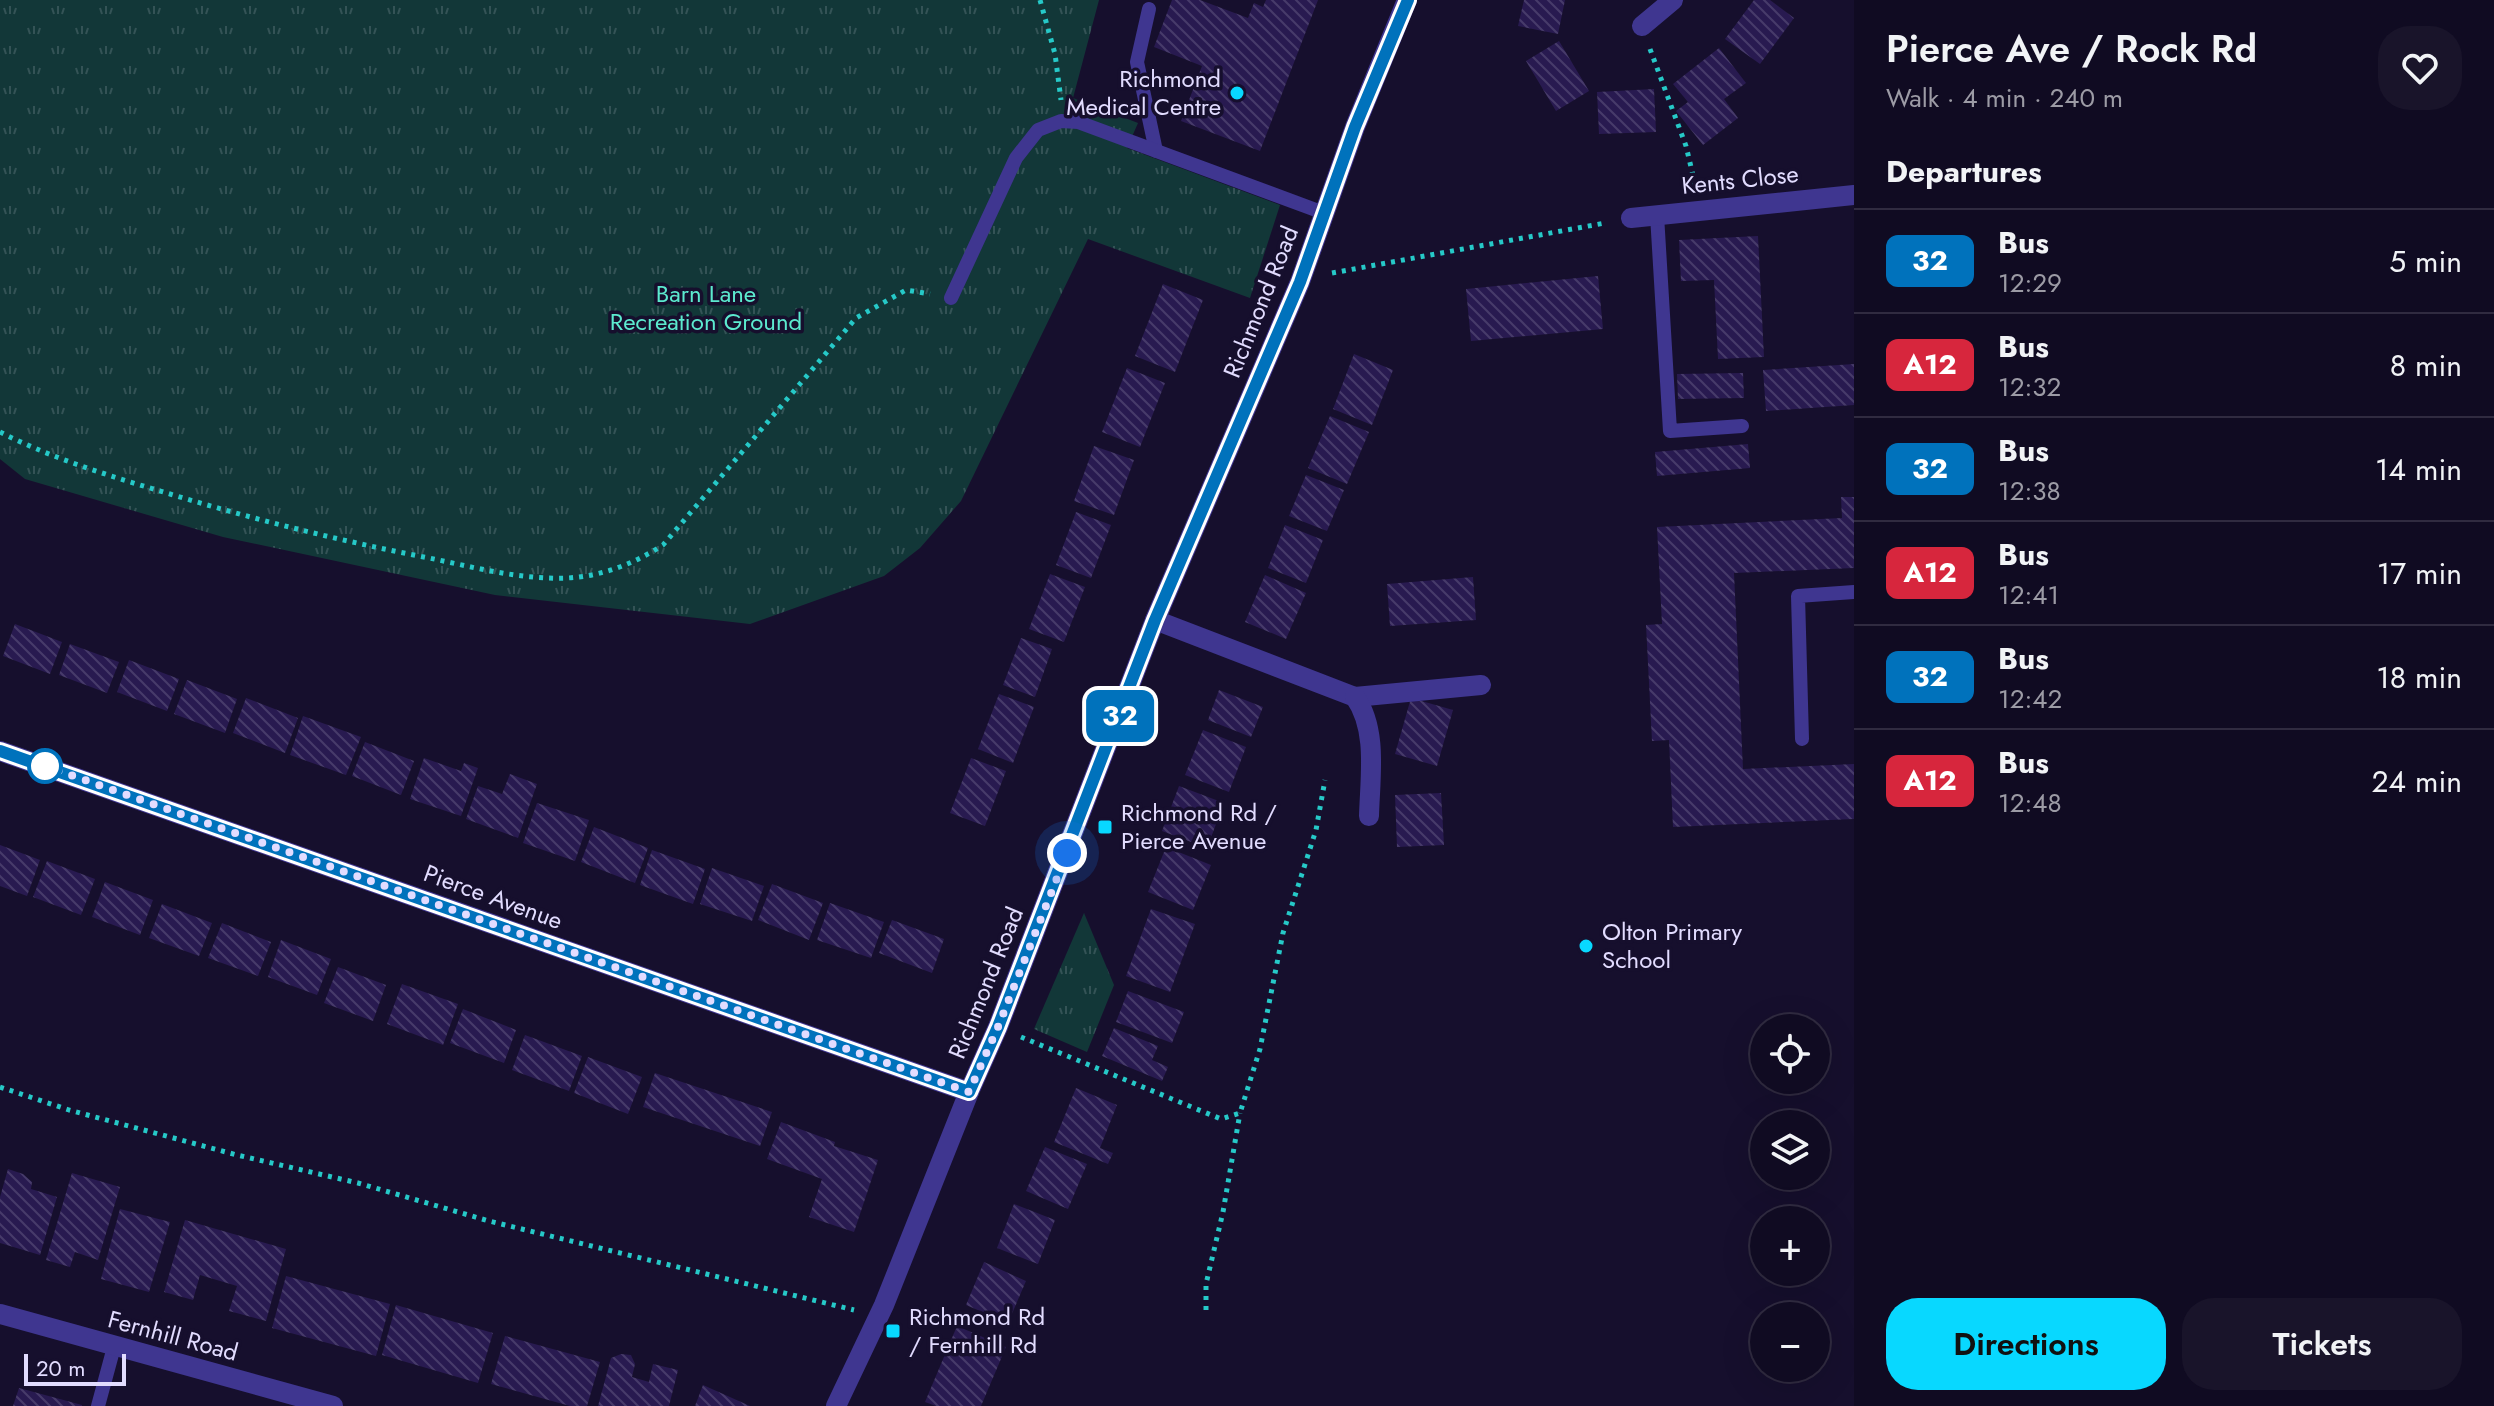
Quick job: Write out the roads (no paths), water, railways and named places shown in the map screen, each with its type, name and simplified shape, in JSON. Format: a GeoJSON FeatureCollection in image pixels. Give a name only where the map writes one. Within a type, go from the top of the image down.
{"type":"FeatureCollection","features":[{"type":"Feature","properties":{"kind":"street","name":"Richmond Road"},"geometry":{"type":"LineString","coordinates":[[836,1406],[879,1315],[998,1027],[1155,620],[1300,282],[1355,127],[1407,0]]}},
{"type":"Feature","properties":{"kind":"street"},"geometry":{"type":"LineString","coordinates":[[1642,26],[1673,0]]}},
{"type":"Feature","properties":{"kind":"street","name":"Kents Close"},"geometry":{"type":"LineString","coordinates":[[1631,218],[1854,195]]}},
{"type":"Feature","properties":{"kind":"street"},"geometry":{"type":"LineString","coordinates":[[1155,620],[1355,697],[1481,685]]}},
{"type":"Feature","properties":{"kind":"street"},"geometry":{"type":"LineString","coordinates":[[1355,697],[1364,710],[1370,741],[1369,816]]}},
{"type":"Feature","properties":{"kind":"street","name":"Pierce Avenue"},"geometry":{"type":"LineString","coordinates":[[0,751],[969,1092]]}},
{"type":"Feature","properties":{"kind":"street","name":"Fernhill Road"},"geometry":{"type":"LineString","coordinates":[[0,1314],[320,1404]]}},
{"type":"Feature","properties":{"kind":"lane"},"geometry":{"type":"LineString","coordinates":[[1149,9],[1137,62],[1156,151]]}},
{"type":"Feature","properties":{"kind":"lane"},"geometry":{"type":"LineString","coordinates":[[951,298],[1016,158],[1038,130],[1061,121],[1078,122],[1324,213]]}},
{"type":"Feature","properties":{"kind":"lane"},"geometry":{"type":"LineString","coordinates":[[1657,215],[1670,431],[1742,426]]}},
{"type":"Feature","properties":{"kind":"lane"},"geometry":{"type":"LineString","coordinates":[[1802,739],[1798,596],[1854,592]]}},
{"type":"Feature","properties":{"kind":"lane"},"geometry":{"type":"LineString","coordinates":[[98,1406],[114,1347]]}},
{"type":"Feature","properties":{"kind":"place","name":"Richmond Medical Centre"},"geometry":{"type":"Point","coordinates":[1237,93]}},
{"type":"Feature","properties":{"kind":"place","name":"Richmond Rd / Pierce Avenue"},"geometry":{"type":"Point","coordinates":[1105,827]}},
{"type":"Feature","properties":{"kind":"place","name":"Olton Primary School"},"geometry":{"type":"Point","coordinates":[1586,946]}},
{"type":"Feature","properties":{"kind":"place","name":"Richmond Rd / Fernhill Rd"},"geometry":{"type":"Point","coordinates":[893,1331]}},
{"type":"Feature","properties":{"kind":"park label","name":"Barn Lane Recreation Ground"},"geometry":{"type":"Point","coordinates":[706,308]}}]}
